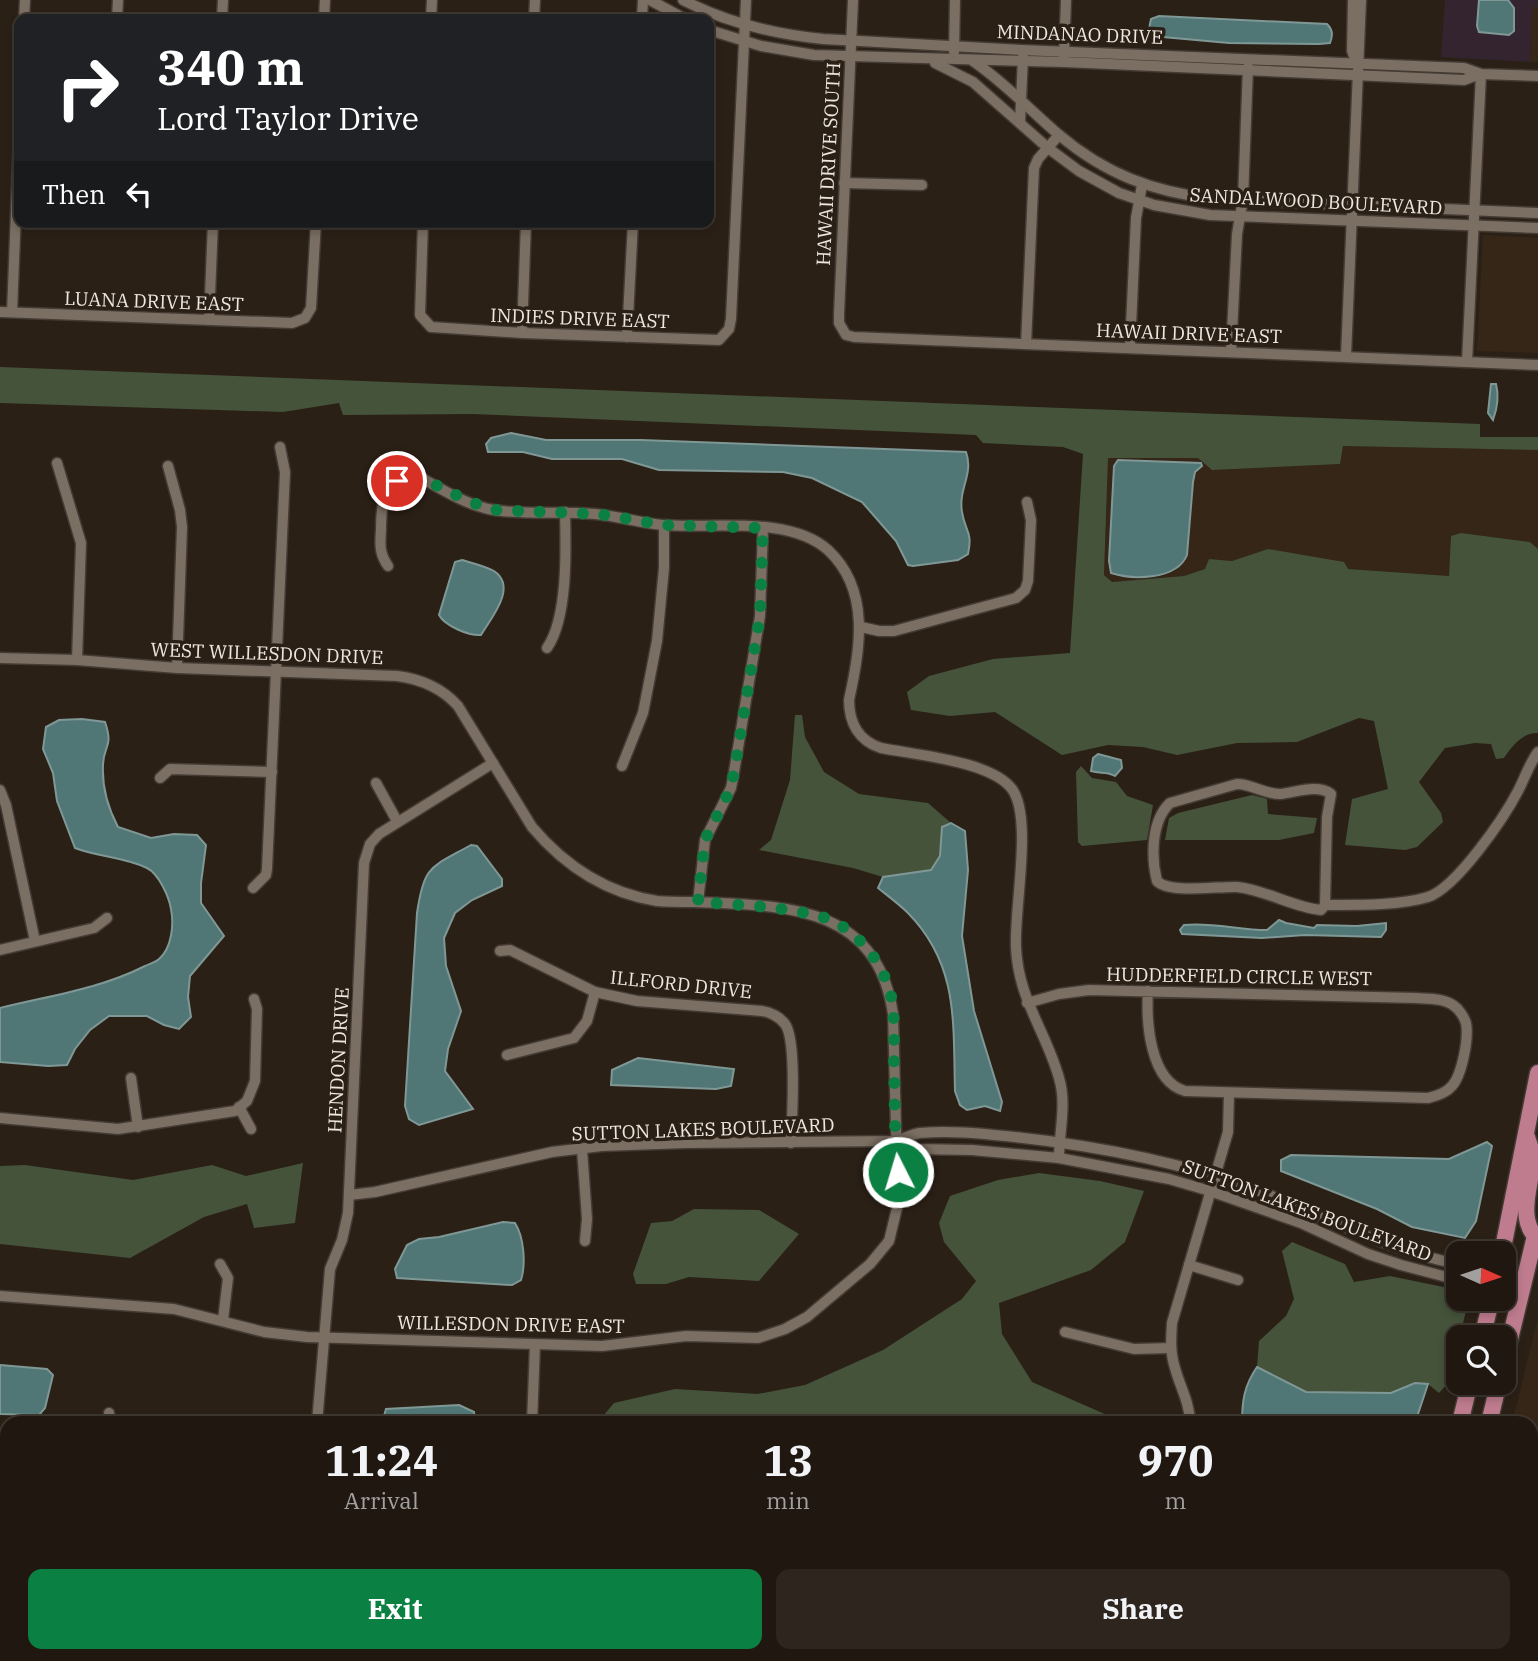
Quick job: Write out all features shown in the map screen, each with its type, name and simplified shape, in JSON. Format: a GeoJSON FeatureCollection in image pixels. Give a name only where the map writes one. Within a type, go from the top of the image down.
{"type":"FeatureCollection","features":[{"type":"Feature","properties":{"kind":"highway"},"geometry":{"type":"LineString","coordinates":[[1505,1241],[1538,1079]]}},
{"type":"Feature","properties":{"kind":"highway"},"geometry":{"type":"LineString","coordinates":[[1514,1325],[1535,1236],[1527,1219],[1533,1156],[1527,1137]]}},
{"type":"Feature","properties":{"kind":"highway"},"geometry":{"type":"LineString","coordinates":[[1462,1416],[1467,1395]]}},
{"type":"Feature","properties":{"kind":"highway"},"geometry":{"type":"LineString","coordinates":[[1491,1416],[1496,1395]]}},
{"type":"Feature","properties":{"kind":"street"},"geometry":{"type":"LineString","coordinates":[[649,0],[676,14]]}},
{"type":"Feature","properties":{"kind":"street","name":"MINDANAO DRIVE"},"geometry":{"type":"LineString","coordinates":[[684,0],[713,14]]}},
{"type":"Feature","properties":{"kind":"street"},"geometry":{"type":"LineString","coordinates":[[744,42],[746,0]]}},
{"type":"Feature","properties":{"kind":"street","name":"HAWAII DRIVE SOUTH"},"geometry":{"type":"LineString","coordinates":[[842,329],[839,314],[853,0]]}},
{"type":"Feature","properties":{"kind":"street"},"geometry":{"type":"LineString","coordinates":[[954,66],[955,0]]}},
{"type":"Feature","properties":{"kind":"street"},"geometry":{"type":"LineString","coordinates":[[1064,57],[1066,0]]}},
{"type":"Feature","properties":{"kind":"street"},"geometry":{"type":"LineString","coordinates":[[1353,0],[1352,51],[1357,69]]}},
{"type":"Feature","properties":{"kind":"street"},"geometry":{"type":"LineString","coordinates":[[1346,356],[1361,0]]}},
{"type":"Feature","properties":{"kind":"street","name":"MINDANAO DRIVE"},"geometry":{"type":"LineString","coordinates":[[714,14],[793,36],[1022,50],[1064,57],[1357,69],[1465,80],[1481,74],[1538,76]]}},
{"type":"Feature","properties":{"kind":"street","name":"MINDANAO DRIVE"},"geometry":{"type":"LineString","coordinates":[[714,32],[744,42],[801,54],[928,60],[954,66],[971,60],[1024,62],[1064,57]]}},
{"type":"Feature","properties":{"kind":"street","name":"INDIES DRIVE EAST"},"geometry":{"type":"LineString","coordinates":[[423,228],[420,315],[430,327],[719,340],[726,334],[731,319],[744,42]]}},
{"type":"Feature","properties":{"kind":"street","name":"SANDALWOOD BOULEVARD"},"geometry":{"type":"LineString","coordinates":[[954,47],[1021,100],[1059,135],[1096,162],[1142,185],[1193,196],[1538,213]]}},
{"type":"Feature","properties":{"kind":"street"},"geometry":{"type":"LineString","coordinates":[[1020,122],[1024,62],[1022,50]]}},
{"type":"Feature","properties":{"kind":"street"},"geometry":{"type":"LineString","coordinates":[[1231,352],[1237,234],[1243,199],[1248,65]]}},
{"type":"Feature","properties":{"kind":"street","name":"SANDALWOOD BOULEVARD"},"geometry":{"type":"LineString","coordinates":[[954,66],[1048,148],[1091,178],[1139,200],[1181,211],[1240,217],[1538,228]]}},
{"type":"Feature","properties":{"kind":"street"},"geometry":{"type":"LineString","coordinates":[[1467,362],[1481,74]]}},
{"type":"Feature","properties":{"kind":"street"},"geometry":{"type":"LineString","coordinates":[[1026,344],[1034,168],[1038,159],[1059,135]]}},
{"type":"Feature","properties":{"kind":"street"},"geometry":{"type":"LineString","coordinates":[[844,183],[922,185]]}},
{"type":"Feature","properties":{"kind":"street"},"geometry":{"type":"LineString","coordinates":[[1130,348],[1136,218],[1142,185]]}},
{"type":"Feature","properties":{"kind":"street"},"geometry":{"type":"LineString","coordinates":[[12,312],[18,228]]}},
{"type":"Feature","properties":{"kind":"street"},"geometry":{"type":"LineString","coordinates":[[209,320],[213,228]]}},
{"type":"Feature","properties":{"kind":"street","name":"LUANA DRIVE EAST"},"geometry":{"type":"LineString","coordinates":[[0,312],[292,323],[305,318],[311,308],[316,228]]}},
{"type":"Feature","properties":{"kind":"street"},"geometry":{"type":"LineString","coordinates":[[522,333],[526,228]]}},
{"type":"Feature","properties":{"kind":"street"},"geometry":{"type":"LineString","coordinates":[[627,337],[633,228]]}},
{"type":"Feature","properties":{"kind":"street","name":"HAWAII DRIVE EAST"},"geometry":{"type":"LineString","coordinates":[[842,329],[846,335],[854,337],[1538,365]]}},
{"type":"Feature","properties":{"kind":"street"},"geometry":{"type":"LineString","coordinates":[[253,888],[266,875],[285,472],[280,447]]}},
{"type":"Feature","properties":{"kind":"street"},"geometry":{"type":"LineString","coordinates":[[57,463],[81,543],[77,660]]}},
{"type":"Feature","properties":{"kind":"street"},"geometry":{"type":"LineString","coordinates":[[168,466],[182,527],[177,668]]}},
{"type":"Feature","properties":{"kind":"street"},"geometry":{"type":"LineString","coordinates":[[388,566],[380,555],[381,503],[397,481],[416,475],[468,501],[495,510],[598,514],[664,525],[763,528],[797,533],[826,548],[846,574],[853,589],[861,627],[849,711],[855,729],[862,738],[881,748],[981,768],[1003,780],[1018,800],[1022,825],[1016,943],[1018,972],[1027,1003],[1059,1077],[1063,1094],[1059,1158]]}},
{"type":"Feature","properties":{"kind":"street"},"geometry":{"type":"LineString","coordinates":[[861,627],[894,631],[1016,597],[1025,590],[1028,581],[1031,520],[1027,502]]}},
{"type":"Feature","properties":{"kind":"street"},"geometry":{"type":"LineString","coordinates":[[547,648],[555,638],[562,609],[565,512]]}},
{"type":"Feature","properties":{"kind":"street"},"geometry":{"type":"LineString","coordinates":[[622,766],[643,713],[657,641],[664,568],[664,525]]}},
{"type":"Feature","properties":{"kind":"street"},"geometry":{"type":"LineString","coordinates":[[698,902],[705,840],[731,788],[749,687],[763,582],[763,528]]}},
{"type":"Feature","properties":{"kind":"street","name":"WEST WILLESDON DRIVE"},"geometry":{"type":"LineString","coordinates":[[0,658],[397,676],[427,682],[451,698],[533,827],[558,856],[586,876],[624,892],[657,901],[698,902]]}},
{"type":"Feature","properties":{"kind":"street"},"geometry":{"type":"LineString","coordinates":[[1325,905],[1327,817],[1331,794],[1327,791],[1309,789],[1274,794],[1237,785],[1170,803],[1165,807],[1155,838],[1154,859],[1157,881],[1161,886],[1237,887],[1303,908],[1321,910],[1325,905],[1414,900],[1438,892],[1461,871],[1518,791],[1538,752]]}},
{"type":"Feature","properties":{"kind":"street","name":"HENDON DRIVE"},"geometry":{"type":"LineString","coordinates":[[318,1416],[330,1269],[344,1230],[349,1195],[364,863],[374,839],[397,821],[493,763]]}},
{"type":"Feature","properties":{"kind":"street"},"geometry":{"type":"LineString","coordinates":[[160,778],[170,769],[272,772]]}},
{"type":"Feature","properties":{"kind":"street"},"geometry":{"type":"LineString","coordinates":[[376,783],[397,821]]}},
{"type":"Feature","properties":{"kind":"street"},"geometry":{"type":"LineString","coordinates":[[0,790],[6,805],[35,941]]}},
{"type":"Feature","properties":{"kind":"street","name":"WILLESDON DRIVE EAST"},"geometry":{"type":"LineString","coordinates":[[0,1296],[174,1309],[264,1332],[324,1338],[535,1345],[603,1346],[686,1336],[758,1338],[785,1329],[807,1317],[870,1264],[888,1241],[898,1205],[893,1014],[885,978],[869,950],[853,935],[815,915],[775,908],[698,902]]}},
{"type":"Feature","properties":{"kind":"street"},"geometry":{"type":"LineString","coordinates":[[0,950],[93,928],[107,918]]}},
{"type":"Feature","properties":{"kind":"street","name":"ILLFORD DRIVE"},"geometry":{"type":"LineString","coordinates":[[500,951],[510,950],[595,992],[637,1001],[762,1011],[782,1021],[791,1045],[791,1143]]}},
{"type":"Feature","properties":{"kind":"street","name":"HUDDERFIELD CIRCLE WEST"},"geometry":{"type":"LineString","coordinates":[[1027,1003],[1074,991],[1416,998],[1447,1001],[1462,1015],[1466,1027],[1460,1075],[1450,1089],[1440,1095],[1428,1098],[1229,1093]]}},
{"type":"Feature","properties":{"kind":"street"},"geometry":{"type":"LineString","coordinates":[[1148,991],[1149,1033],[1165,1079],[1171,1086],[1185,1091],[1229,1093],[1230,1124],[1172,1323],[1171,1348],[1174,1367],[1189,1416]]}},
{"type":"Feature","properties":{"kind":"street"},"geometry":{"type":"LineString","coordinates":[[507,1055],[574,1038],[587,1021],[595,992]]}},
{"type":"Feature","properties":{"kind":"street"},"geometry":{"type":"LineString","coordinates":[[0,1118],[118,1129],[234,1111],[247,1101],[255,1081],[257,1019],[254,999]]}},
{"type":"Feature","properties":{"kind":"street"},"geometry":{"type":"LineString","coordinates":[[131,1077],[138,1127]]}},
{"type":"Feature","properties":{"kind":"street"},"geometry":{"type":"LineString","coordinates":[[239,1107],[251,1129]]}},
{"type":"Feature","properties":{"kind":"street","name":"SUTTON LAKES BOULEVARD"},"geometry":{"type":"LineString","coordinates":[[895,1142],[918,1133],[989,1135],[1059,1142],[1141,1157],[1214,1175],[1416,1254],[1446,1261]]}},
{"type":"Feature","properties":{"kind":"street","name":"SUTTON LAKES BOULEVARD"},"geometry":{"type":"LineString","coordinates":[[349,1195],[375,1192],[552,1152],[602,1146],[895,1142],[915,1149],[986,1151],[1059,1158],[1130,1170],[1210,1191],[1301,1223],[1401,1265],[1446,1277]]}},
{"type":"Feature","properties":{"kind":"street"},"geometry":{"type":"LineString","coordinates":[[582,1149],[587,1219],[584,1241]]}},
{"type":"Feature","properties":{"kind":"street"},"geometry":{"type":"LineString","coordinates":[[1340,1241],[1346,1226]]}},
{"type":"Feature","properties":{"kind":"street"},"geometry":{"type":"LineString","coordinates":[[220,1264],[228,1278],[223,1320]]}},
{"type":"Feature","properties":{"kind":"street"},"geometry":{"type":"LineString","coordinates":[[1189,1265],[1238,1280]]}},
{"type":"Feature","properties":{"kind":"street"},"geometry":{"type":"LineString","coordinates":[[1516,1281],[1524,1285]]}},
{"type":"Feature","properties":{"kind":"street"},"geometry":{"type":"LineString","coordinates":[[1516,1286],[1524,1285]]}},
{"type":"Feature","properties":{"kind":"street"},"geometry":{"type":"LineString","coordinates":[[1065,1332],[1134,1349],[1171,1348]]}},
{"type":"Feature","properties":{"kind":"street"},"geometry":{"type":"LineString","coordinates":[[533,1416],[535,1345]]}},
{"type":"Feature","properties":{"kind":"shaded area"},"geometry":{"type":"Polygon","coordinates":[[[1445,0],[1538,0],[1538,7],[1532,7],[1530,62],[1441,57],[1445,0]]]}},
{"type":"Feature","properties":{"kind":"shaded area"},"geometry":{"type":"Polygon","coordinates":[[[1532,7],[1538,7],[1538,62],[1530,62],[1532,7]]]}},
{"type":"Feature","properties":{"kind":"shaded area"},"geometry":{"type":"Polygon","coordinates":[[[1483,235],[1538,238],[1538,353],[1477,351],[1483,235]]]}},
{"type":"Feature","properties":{"kind":"shaded area"},"geometry":{"type":"Polygon","coordinates":[[[1343,446],[1538,450],[1538,549],[1530,542],[1461,533],[1452,536],[1449,576],[1348,569],[1268,549],[1232,561],[1209,559],[1205,569],[1184,576],[1112,582],[1104,575],[1108,458],[1199,458],[1213,470],[1340,464],[1343,446]]]}},
{"type":"Feature","properties":{"kind":"shaded area"},"geometry":{"type":"Polygon","coordinates":[[[1538,1318],[1538,1416],[1514,1416],[1538,1318]]]}},
{"type":"Feature","properties":{"kind":"green space"},"geometry":{"type":"Polygon","coordinates":[[[0,367],[1480,424],[1480,437],[1538,437],[1538,450],[1343,446],[1340,464],[1212,470],[1198,458],[1108,458],[1104,575],[1112,582],[1184,576],[1205,569],[1209,559],[1232,561],[1268,549],[1344,562],[1348,569],[1449,576],[1451,536],[1461,533],[1530,542],[1538,549],[1538,733],[1523,737],[1504,758],[1496,759],[1491,744],[1475,743],[1445,748],[1419,782],[1441,813],[1443,822],[1417,847],[1405,850],[1345,845],[1352,799],[1388,789],[1374,721],[1359,718],[1297,742],[1237,743],[1177,755],[1143,747],[1108,745],[1062,755],[995,712],[950,716],[911,710],[907,692],[929,676],[993,659],[1070,653],[1083,454],[1063,447],[983,443],[976,435],[473,414],[343,415],[339,403],[283,412],[0,403],[0,367]]]}},
{"type":"Feature","properties":{"kind":"green space"},"geometry":{"type":"Polygon","coordinates":[[[795,715],[802,715],[805,737],[824,772],[859,794],[928,803],[951,823],[942,827],[940,856],[931,870],[883,877],[853,868],[759,850],[771,840],[790,780],[795,715]]]}},
{"type":"Feature","properties":{"kind":"green space"},"geometry":{"type":"Polygon","coordinates":[[[1081,766],[1092,778],[1116,782],[1127,796],[1153,805],[1147,840],[1082,846],[1078,842],[1076,772],[1081,766]]]}},
{"type":"Feature","properties":{"kind":"green space"},"geometry":{"type":"Polygon","coordinates":[[[1252,795],[1267,799],[1268,814],[1317,818],[1314,833],[1279,840],[1165,840],[1169,818],[1178,813],[1252,795]]]}},
{"type":"Feature","properties":{"kind":"green space"},"geometry":{"type":"Polygon","coordinates":[[[303,1163],[295,1223],[254,1228],[247,1204],[204,1217],[130,1258],[0,1244],[0,1166],[25,1165],[133,1180],[212,1165],[246,1176],[303,1163]]]}},
{"type":"Feature","properties":{"kind":"green space"},"geometry":{"type":"Polygon","coordinates":[[[1039,1173],[1100,1181],[1144,1191],[1125,1242],[1091,1270],[999,1303],[1002,1334],[1032,1382],[1109,1416],[603,1416],[614,1403],[675,1389],[758,1394],[805,1385],[883,1350],[962,1299],[976,1281],[944,1242],[939,1223],[950,1196],[998,1180],[1039,1173]]]}},
{"type":"Feature","properties":{"kind":"green space"},"geometry":{"type":"Polygon","coordinates":[[[694,1209],[759,1210],[799,1234],[759,1281],[689,1277],[666,1284],[636,1284],[633,1274],[651,1223],[672,1221],[694,1209]]]}},
{"type":"Feature","properties":{"kind":"green space"},"geometry":{"type":"Polygon","coordinates":[[[1292,1242],[1345,1264],[1354,1282],[1390,1276],[1446,1288],[1446,1311],[1466,1311],[1462,1325],[1446,1325],[1446,1385],[1439,1393],[1428,1384],[1415,1383],[1391,1393],[1306,1392],[1257,1367],[1259,1341],[1286,1316],[1294,1299],[1282,1251],[1292,1242]]]}},
{"type":"Feature","properties":{"kind":"water"},"geometry":{"type":"Polygon","coordinates":[[[1479,0],[1508,0],[1514,8],[1514,31],[1509,35],[1479,32],[1479,0]]]}},
{"type":"Feature","properties":{"kind":"water"},"geometry":{"type":"Polygon","coordinates":[[[1159,16],[1327,24],[1332,35],[1330,43],[1319,44],[1229,43],[1152,36],[1149,29],[1151,19],[1159,16]]]}},
{"type":"Feature","properties":{"kind":"water"},"geometry":{"type":"Polygon","coordinates":[[[1491,384],[1496,384],[1497,393],[1493,420],[1488,413],[1491,384]]]}},
{"type":"Feature","properties":{"kind":"water"},"geometry":{"type":"Polygon","coordinates":[[[511,433],[546,440],[641,440],[966,452],[968,467],[961,504],[969,536],[968,554],[958,560],[908,565],[896,541],[862,502],[812,478],[783,472],[659,470],[622,459],[552,459],[523,452],[488,452],[486,444],[491,438],[511,433]]]}},
{"type":"Feature","properties":{"kind":"water"},"geometry":{"type":"Polygon","coordinates":[[[1118,460],[1201,463],[1193,482],[1187,555],[1182,563],[1164,574],[1131,577],[1111,573],[1109,561],[1114,466],[1118,460]]]}},
{"type":"Feature","properties":{"kind":"water"},"geometry":{"type":"Polygon","coordinates":[[[462,560],[494,571],[504,585],[500,603],[481,635],[458,630],[439,615],[455,562],[462,560]]]}},
{"type":"Feature","properties":{"kind":"water"},"geometry":{"type":"Polygon","coordinates":[[[59,720],[105,722],[108,742],[103,759],[103,774],[109,805],[118,827],[151,838],[174,834],[197,835],[206,845],[201,903],[224,936],[190,976],[188,997],[191,1017],[179,1029],[147,1016],[109,1016],[90,1030],[75,1049],[67,1065],[0,1062],[0,1008],[74,991],[128,974],[159,959],[167,949],[171,936],[170,904],[156,875],[147,868],[130,862],[75,848],[57,801],[53,773],[43,749],[46,727],[59,720]]]}},
{"type":"Feature","properties":{"kind":"water"},"geometry":{"type":"Polygon","coordinates":[[[1098,754],[1121,760],[1122,768],[1115,776],[1091,771],[1093,758],[1098,754]]]}},
{"type":"Feature","properties":{"kind":"water"},"geometry":{"type":"Polygon","coordinates":[[[951,823],[965,831],[968,870],[962,936],[974,1011],[1002,1102],[1000,1111],[985,1106],[967,1110],[960,1105],[955,1091],[953,1019],[945,974],[925,933],[905,910],[878,888],[883,877],[931,870],[940,856],[942,827],[951,823]]]}},
{"type":"Feature","properties":{"kind":"water"},"geometry":{"type":"Polygon","coordinates":[[[471,845],[477,846],[502,879],[502,886],[472,900],[455,913],[444,938],[446,966],[461,1011],[448,1049],[445,1071],[473,1109],[419,1125],[409,1119],[405,1106],[417,913],[426,876],[438,864],[471,845]]]}},
{"type":"Feature","properties":{"kind":"water"},"geometry":{"type":"Polygon","coordinates":[[[1279,920],[1314,928],[1317,925],[1357,926],[1386,923],[1386,930],[1381,937],[1305,935],[1262,938],[1182,934],[1180,930],[1184,925],[1194,924],[1267,930],[1279,920]]]}},
{"type":"Feature","properties":{"kind":"water"},"geometry":{"type":"Polygon","coordinates":[[[638,1058],[734,1069],[731,1086],[716,1089],[611,1085],[612,1070],[638,1058]]]}},
{"type":"Feature","properties":{"kind":"water"},"geometry":{"type":"Polygon","coordinates":[[[1487,1142],[1492,1146],[1476,1221],[1465,1238],[1412,1227],[1377,1209],[1281,1171],[1281,1160],[1291,1155],[1449,1159],[1487,1142]]]}},
{"type":"Feature","properties":{"kind":"water"},"geometry":{"type":"Polygon","coordinates":[[[503,1222],[515,1223],[522,1243],[521,1280],[512,1285],[397,1278],[395,1269],[407,1245],[419,1239],[503,1222]]]}},
{"type":"Feature","properties":{"kind":"water"},"geometry":{"type":"Polygon","coordinates":[[[0,1365],[47,1369],[53,1375],[45,1408],[39,1415],[0,1414],[0,1365]]]}},
{"type":"Feature","properties":{"kind":"water"},"geometry":{"type":"Polygon","coordinates":[[[1257,1367],[1306,1392],[1391,1393],[1415,1383],[1428,1384],[1417,1416],[1242,1416],[1249,1381],[1257,1367]]]}},
{"type":"Feature","properties":{"kind":"water"},"geometry":{"type":"Polygon","coordinates":[[[459,1405],[474,1412],[474,1416],[384,1416],[386,1409],[459,1405]]]}},
{"type":"Feature","properties":{"kind":"route"},"geometry":{"type":"LineString","coordinates":[[397,481],[416,475],[468,501],[495,510],[598,514],[664,525],[763,528],[763,582],[754,661],[731,788],[705,840],[698,902],[775,908],[815,915],[841,927],[869,950],[891,995],[898,1172]]}}]}
